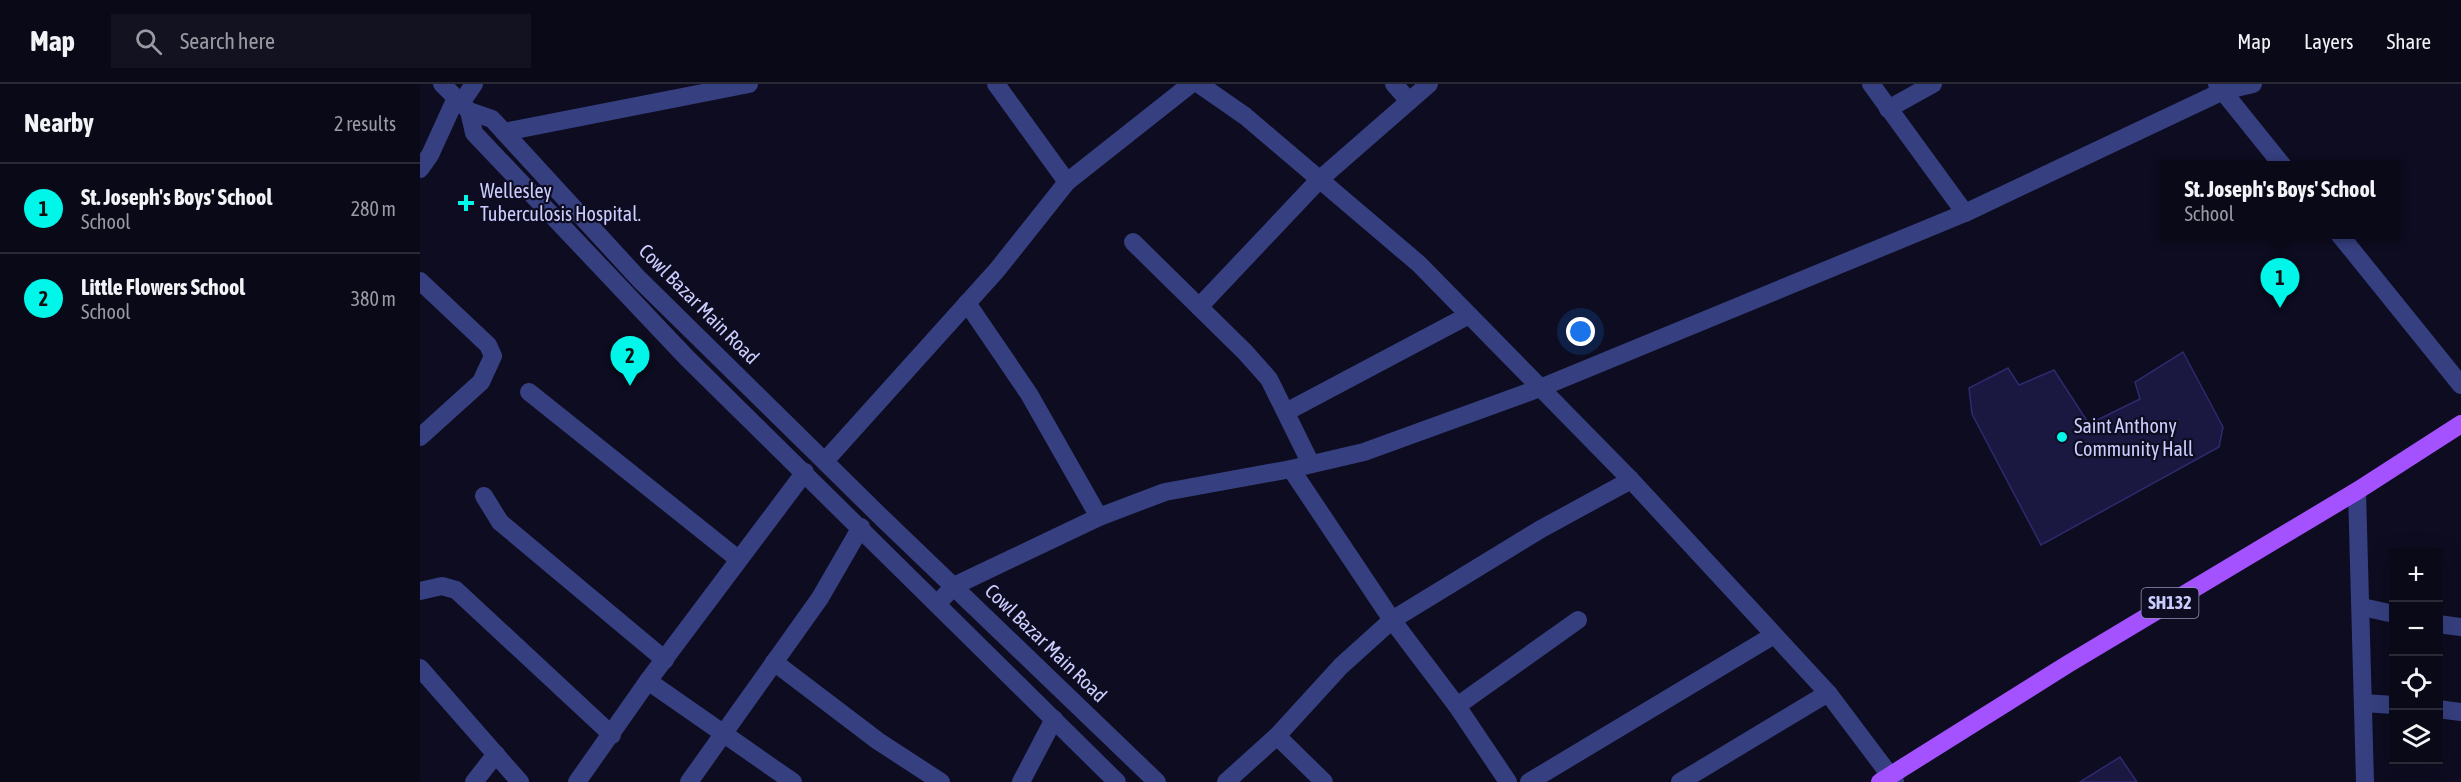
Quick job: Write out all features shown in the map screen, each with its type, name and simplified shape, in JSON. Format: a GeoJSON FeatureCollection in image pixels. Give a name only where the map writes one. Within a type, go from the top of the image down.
{"type":"FeatureCollection","features":[{"type":"Feature","properties":{"kind":"main road","name":"SH132"},"geometry":{"type":"LineString","coordinates":[[1889,780],[2068,664],[2357,490],[2461,424]]}},
{"type":"Feature","properties":{"kind":"street"},"geometry":{"type":"LineString","coordinates":[[442,84],[462,104],[474,133],[687,358],[1118,782]]}},
{"type":"Feature","properties":{"kind":"street"},"geometry":{"type":"LineString","coordinates":[[420,169],[474,84]]}},
{"type":"Feature","properties":{"kind":"street"},"geometry":{"type":"LineString","coordinates":[[504,132],[748,84]]}},
{"type":"Feature","properties":{"kind":"street"},"geometry":{"type":"LineString","coordinates":[[996,84],[1067,182]]}},
{"type":"Feature","properties":{"kind":"street"},"geometry":{"type":"LineString","coordinates":[[825,461],[997,270],[1067,182],[1191,84]]}},
{"type":"Feature","properties":{"kind":"street"},"geometry":{"type":"LineString","coordinates":[[1199,84],[1245,116],[1419,264],[1631,480],[1828,693],[1889,780]]}},
{"type":"Feature","properties":{"kind":"street"},"geometry":{"type":"LineString","coordinates":[[1394,84],[1409,101]]}},
{"type":"Feature","properties":{"kind":"street"},"geometry":{"type":"LineString","coordinates":[[1199,307],[1320,180],[1429,84]]}},
{"type":"Feature","properties":{"kind":"street"},"geometry":{"type":"LineString","coordinates":[[1871,84],[1965,213]]}},
{"type":"Feature","properties":{"kind":"street"},"geometry":{"type":"LineString","coordinates":[[1888,109],[1933,84]]}},
{"type":"Feature","properties":{"kind":"street"},"geometry":{"type":"LineString","coordinates":[[938,603],[954,586],[1099,517],[1165,492],[1291,469],[1364,452],[1540,388],[1965,213],[2220,88],[2253,84]]}},
{"type":"Feature","properties":{"kind":"street"},"geometry":{"type":"LineString","coordinates":[[2220,88],[2280,161]]}},
{"type":"Feature","properties":{"kind":"street","name":"Cowl Bazar Main Road"},"geometry":{"type":"LineString","coordinates":[[462,104],[492,120],[639,279],[1157,782]]}},
{"type":"Feature","properties":{"kind":"street"},"geometry":{"type":"LineString","coordinates":[[2343,239],[2461,385]]}},
{"type":"Feature","properties":{"kind":"street"},"geometry":{"type":"LineString","coordinates":[[1133,242],[1269,379],[1311,464]]}},
{"type":"Feature","properties":{"kind":"street"},"geometry":{"type":"LineString","coordinates":[[420,281],[489,345],[493,356],[481,382],[420,437]]}},
{"type":"Feature","properties":{"kind":"street"},"geometry":{"type":"LineString","coordinates":[[967,303],[1029,394],[1099,517]]}},
{"type":"Feature","properties":{"kind":"street"},"geometry":{"type":"LineString","coordinates":[[1286,412],[1468,315]]}},
{"type":"Feature","properties":{"kind":"street"},"geometry":{"type":"LineString","coordinates":[[529,392],[738,559]]}},
{"type":"Feature","properties":{"kind":"street"},"geometry":{"type":"LineString","coordinates":[[1291,469],[1392,620],[1457,706],[1508,782]]}},
{"type":"Feature","properties":{"kind":"street"},"geometry":{"type":"LineString","coordinates":[[577,782],[648,681],[805,472]]}},
{"type":"Feature","properties":{"kind":"street"},"geometry":{"type":"LineString","coordinates":[[1226,782],[1277,736],[1341,666],[1392,620],[1541,529],[1631,480]]}},
{"type":"Feature","properties":{"kind":"street"},"geometry":{"type":"LineString","coordinates":[[2357,490],[2366,782]]}},
{"type":"Feature","properties":{"kind":"street"},"geometry":{"type":"LineString","coordinates":[[484,496],[500,522],[665,660]]}},
{"type":"Feature","properties":{"kind":"street"},"geometry":{"type":"LineString","coordinates":[[689,782],[820,598],[861,527]]}},
{"type":"Feature","properties":{"kind":"street"},"geometry":{"type":"LineString","coordinates":[[420,591],[442,586],[456,590],[612,735]]}},
{"type":"Feature","properties":{"kind":"street"},"geometry":{"type":"LineString","coordinates":[[2362,607],[2389,613]]}},
{"type":"Feature","properties":{"kind":"street"},"geometry":{"type":"LineString","coordinates":[[1457,706],[1578,620]]}},
{"type":"Feature","properties":{"kind":"street"},"geometry":{"type":"LineString","coordinates":[[2443,625],[2461,627]]}},
{"type":"Feature","properties":{"kind":"street"},"geometry":{"type":"LineString","coordinates":[[1529,782],[1774,635]]}},
{"type":"Feature","properties":{"kind":"street"},"geometry":{"type":"LineString","coordinates":[[774,662],[878,741],[941,782]]}},
{"type":"Feature","properties":{"kind":"street"},"geometry":{"type":"LineString","coordinates":[[420,668],[520,782]]}},
{"type":"Feature","properties":{"kind":"street"},"geometry":{"type":"LineString","coordinates":[[648,681],[793,782]]}},
{"type":"Feature","properties":{"kind":"street"},"geometry":{"type":"LineString","coordinates":[[1680,782],[1828,693]]}},
{"type":"Feature","properties":{"kind":"street"},"geometry":{"type":"LineString","coordinates":[[2364,703],[2389,705]]}},
{"type":"Feature","properties":{"kind":"street"},"geometry":{"type":"LineString","coordinates":[[2443,710],[2461,712]]}},
{"type":"Feature","properties":{"kind":"street"},"geometry":{"type":"LineString","coordinates":[[1021,782],[1054,719]]}},
{"type":"Feature","properties":{"kind":"street"},"geometry":{"type":"LineString","coordinates":[[1277,736],[1324,782]]}},
{"type":"Feature","properties":{"kind":"street"},"geometry":{"type":"LineString","coordinates":[[474,782],[496,754]]}},
{"type":"Feature","properties":{"kind":"building"},"geometry":{"type":"Polygon","coordinates":[[[2183,352],[2223,427],[2219,447],[2041,545],[1972,414],[1969,388],[2008,368],[2019,385],[2054,370],[2089,424],[2140,399],[2135,382],[2183,352]]]}},
{"type":"Feature","properties":{"kind":"building"},"geometry":{"type":"Polygon","coordinates":[[[2120,757],[2137,782],[2080,782],[2120,757]]]}},
{"type":"Feature","properties":{"kind":"place","name":"Wellesley Tuberculosis Hospital."},"geometry":{"type":"Point","coordinates":[466,203]}},
{"type":"Feature","properties":{"kind":"place","name":"St. Joseph's Boys' School"},"geometry":{"type":"Point","coordinates":[2280,308]}},
{"type":"Feature","properties":{"kind":"place","name":"Little Flowers School"},"geometry":{"type":"Point","coordinates":[630,386]}},
{"type":"Feature","properties":{"kind":"place","name":"Saint Anthony Community Hall"},"geometry":{"type":"Point","coordinates":[2062,437]}}]}
